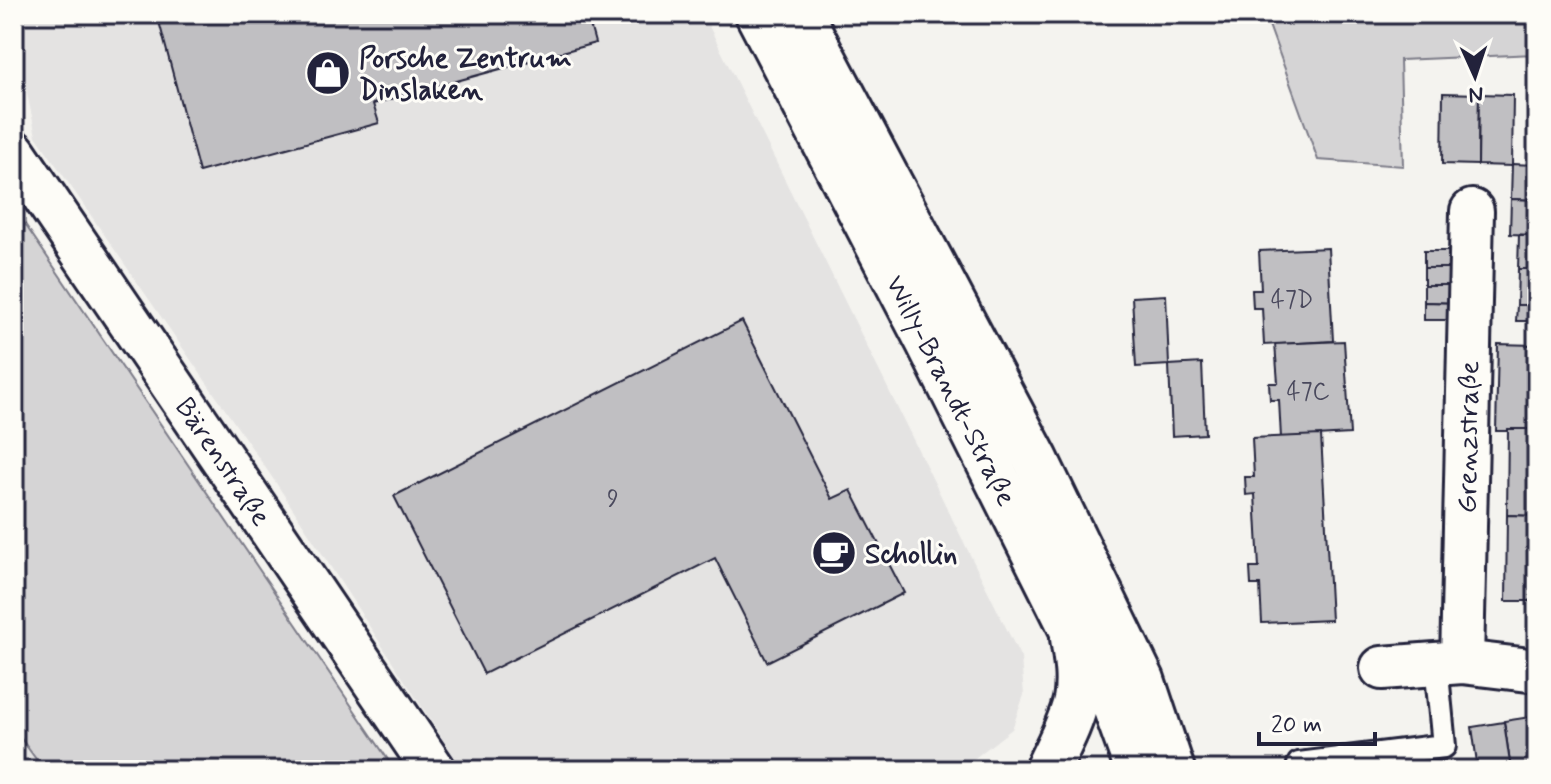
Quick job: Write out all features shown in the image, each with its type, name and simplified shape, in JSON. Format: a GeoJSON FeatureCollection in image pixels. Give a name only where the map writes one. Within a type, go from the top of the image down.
{"type":"FeatureCollection","features":[{"type":"Feature","properties":{"kind":"main road","name":"Willy-Brandt-Straße"},"geometry":{"type":"LineString","coordinates":[[758,14],[928,341],[1071,627],[1112,698],[1138,770]]}},
{"type":"Feature","properties":{"kind":"main road","name":"Willy-Brandt-Straße"},"geometry":{"type":"LineString","coordinates":[[800,14],[1036,460],[1142,680],[1172,770]]}},
{"type":"Feature","properties":{"kind":"main road"},"geometry":{"type":"LineString","coordinates":[[1047,770],[1076,700],[1078,669],[1071,627]]}},
{"type":"Feature","properties":{"kind":"street","name":"Bärenstraße"},"geometry":{"type":"LineString","coordinates":[[14,152],[434,770]]}},
{"type":"Feature","properties":{"kind":"street","name":"Grenzstraße"},"geometry":{"type":"LineString","coordinates":[[1449,663],[1472,211]]}},
{"type":"Feature","properties":{"kind":"street"},"geometry":{"type":"LineString","coordinates":[[1382,668],[1449,663],[1537,671]]}},
{"type":"Feature","properties":{"kind":"lane"},"geometry":{"type":"LineString","coordinates":[[1299,764],[1444,746],[1449,663]]}},
{"type":"Feature","properties":{"kind":"shaded area"},"geometry":{"type":"Polygon","coordinates":[[[14,14],[703,14],[1021,658],[1024,695],[1012,729],[971,761],[950,770],[463,770],[276,483],[36,136],[14,31],[14,14]]]}},
{"type":"Feature","properties":{"kind":"shaded area"},"geometry":{"type":"Polygon","coordinates":[[[1265,14],[1537,14],[1537,54],[1400,60],[1403,166],[1318,160],[1265,14]]]}},
{"type":"Feature","properties":{"kind":"shaded area"},"geometry":{"type":"Polygon","coordinates":[[[14,208],[395,770],[44,770],[14,729],[14,208]]]}},
{"type":"Feature","properties":{"kind":"shaded area"},"geometry":{"type":"Polygon","coordinates":[[[14,729],[44,770],[14,770],[14,729]]]}},
{"type":"Feature","properties":{"kind":"building","name":"Porsche Zentrum Dinslaken"},"geometry":{"type":"Polygon","coordinates":[[[157,14],[587,14],[595,43],[373,104],[379,123],[199,172],[157,14]]]}},
{"type":"Feature","properties":{"kind":"building"},"geometry":{"type":"Polygon","coordinates":[[[1443,93],[1479,94],[1478,165],[1442,164],[1443,93]]]}},
{"type":"Feature","properties":{"kind":"building"},"geometry":{"type":"Polygon","coordinates":[[[1479,94],[1513,95],[1512,166],[1478,165],[1479,94]]]}},
{"type":"Feature","properties":{"kind":"building"},"geometry":{"type":"Polygon","coordinates":[[[1512,164],[1537,165],[1537,200],[1511,199],[1512,164]]]}},
{"type":"Feature","properties":{"kind":"building"},"geometry":{"type":"Polygon","coordinates":[[[1511,199],[1537,200],[1537,235],[1510,234],[1511,199]]]}},
{"type":"Feature","properties":{"kind":"building"},"geometry":{"type":"Polygon","coordinates":[[[1519,235],[1537,235],[1537,269],[1518,269],[1519,235]]]}},
{"type":"Feature","properties":{"kind":"building"},"geometry":{"type":"Polygon","coordinates":[[[1328,248],[1333,341],[1264,345],[1262,308],[1253,308],[1252,290],[1261,290],[1259,251],[1328,248]]]}},
{"type":"Feature","properties":{"kind":"building"},"geometry":{"type":"Polygon","coordinates":[[[1424,251],[1459,251],[1459,268],[1424,268],[1424,251]]]}},
{"type":"Feature","properties":{"kind":"building"},"geometry":{"type":"Polygon","coordinates":[[[1424,268],[1459,268],[1458,285],[1424,285],[1424,268]]]}},
{"type":"Feature","properties":{"kind":"building"},"geometry":{"type":"Polygon","coordinates":[[[1518,269],[1537,269],[1537,305],[1517,305],[1518,269]]]}},
{"type":"Feature","properties":{"kind":"building"},"geometry":{"type":"Polygon","coordinates":[[[1424,285],[1458,285],[1458,303],[1424,302],[1424,285]]]}},
{"type":"Feature","properties":{"kind":"building"},"geometry":{"type":"Polygon","coordinates":[[[1166,295],[1169,365],[1136,367],[1132,297],[1166,295]]]}},
{"type":"Feature","properties":{"kind":"building"},"geometry":{"type":"Polygon","coordinates":[[[1424,302],[1458,303],[1458,320],[1424,320],[1424,302]]]}},
{"type":"Feature","properties":{"kind":"building"},"geometry":{"type":"Polygon","coordinates":[[[1517,305],[1537,305],[1537,321],[1516,321],[1517,305]]]}},
{"type":"Feature","properties":{"kind":"building"},"geometry":{"type":"Polygon","coordinates":[[[742,321],[832,499],[851,490],[904,593],[767,662],[715,558],[484,674],[394,496],[742,321]]]}},
{"type":"Feature","properties":{"kind":"building"},"geometry":{"type":"Polygon","coordinates":[[[1344,341],[1350,434],[1281,438],[1279,400],[1270,400],[1269,383],[1278,383],[1275,344],[1344,341]]]}},
{"type":"Feature","properties":{"kind":"building"},"geometry":{"type":"Polygon","coordinates":[[[1498,344],[1537,345],[1537,429],[1496,431],[1498,344]]]}},
{"type":"Feature","properties":{"kind":"building"},"geometry":{"type":"Polygon","coordinates":[[[1202,363],[1205,434],[1172,436],[1169,365],[1202,363]]]}},
{"type":"Feature","properties":{"kind":"building"},"geometry":{"type":"Polygon","coordinates":[[[1508,429],[1537,429],[1537,516],[1507,515],[1508,429]]]}},
{"type":"Feature","properties":{"kind":"building"},"geometry":{"type":"Polygon","coordinates":[[[1321,435],[1331,620],[1262,623],[1260,585],[1251,585],[1250,568],[1259,568],[1255,494],[1246,495],[1245,477],[1254,477],[1252,438],[1321,435]]]}},
{"type":"Feature","properties":{"kind":"building"},"geometry":{"type":"Polygon","coordinates":[[[1507,515],[1537,516],[1537,601],[1506,601],[1507,515]]]}},
{"type":"Feature","properties":{"kind":"building"},"geometry":{"type":"Polygon","coordinates":[[[1536,716],[1537,770],[1511,770],[1504,721],[1536,716]]]}},
{"type":"Feature","properties":{"kind":"building"},"geometry":{"type":"Polygon","coordinates":[[[1504,722],[1511,770],[1478,770],[1472,727],[1504,722]]]}},
{"type":"Feature","properties":{"kind":"tram line"},"geometry":{"type":"LineString","coordinates":[[14,753],[26,770]]}},
{"type":"Feature","properties":{"kind":"place","name":"Porsche Zentrum Dinslaken"},"geometry":{"type":"Point","coordinates":[328,73]}},
{"type":"Feature","properties":{"kind":"place","name":"Schollin"},"geometry":{"type":"Point","coordinates":[834,553]}}]}
